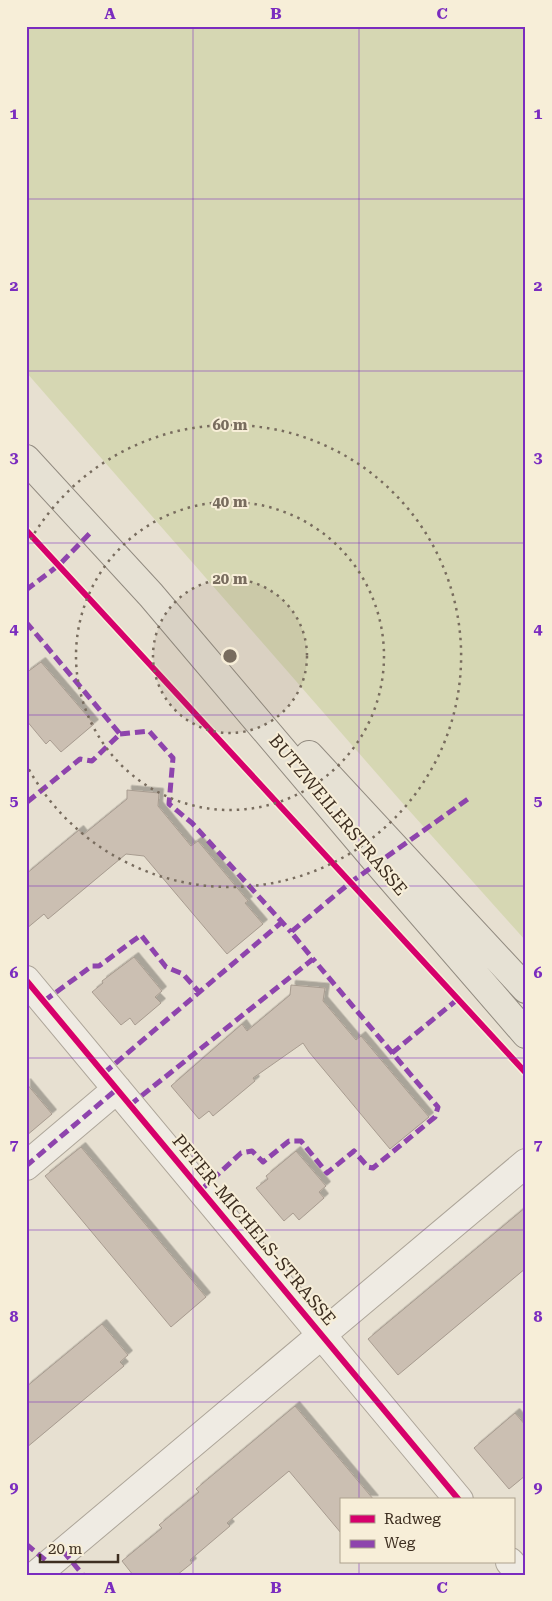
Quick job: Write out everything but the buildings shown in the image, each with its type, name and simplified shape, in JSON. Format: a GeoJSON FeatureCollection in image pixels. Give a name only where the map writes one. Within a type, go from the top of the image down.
{"type":"FeatureCollection","features":[{"type":"Feature","properties":{"kind":"main road","name":"BUTZWEILERSTRASSE"},"geometry":{"type":"LineString","coordinates":[[26,459],[152,595],[267,709],[526,989]]}},
{"type":"Feature","properties":{"kind":"main road","name":"BUTZWEILERSTRASSE"},"geometry":{"type":"LineString","coordinates":[[152,595],[378,863],[526,1034]]}},
{"type":"Feature","properties":{"kind":"street","name":"PETER-MICHELS-STRASSE"},"geometry":{"type":"LineString","coordinates":[[26,980],[457,1498]]}},
{"type":"Feature","properties":{"kind":"street"},"geometry":{"type":"LineString","coordinates":[[26,1166],[117,1089]]}},
{"type":"Feature","properties":{"kind":"street"},"geometry":{"type":"LineString","coordinates":[[36,1575],[526,1163]]}},
{"type":"Feature","properties":{"kind":"street"},"geometry":{"type":"LineString","coordinates":[[512,1564],[521,1575]]}},
{"type":"Feature","properties":{"kind":"green space"},"geometry":{"type":"Polygon","coordinates":[[[26,26],[526,26],[526,941],[406,807],[26,372],[26,26]]]}},
{"type":"Feature","properties":{"kind":"marked path"},"geometry":{"type":"LineString","coordinates":[[26,590],[59,565],[92,531]]}},
{"type":"Feature","properties":{"kind":"marked path"},"geometry":{"type":"LineString","coordinates":[[26,622],[120,734],[92,761],[80,759],[26,803]]}},
{"type":"Feature","properties":{"kind":"marked path"},"geometry":{"type":"LineString","coordinates":[[120,734],[149,731],[173,758],[169,804],[192,823],[291,932]]}},
{"type":"Feature","properties":{"kind":"marked path"},"geometry":{"type":"LineString","coordinates":[[130,1105],[313,959],[291,932],[351,882],[468,799]]}},
{"type":"Feature","properties":{"kind":"marked path"},"geometry":{"type":"LineString","coordinates":[[104,1073],[282,922]]}},
{"type":"Feature","properties":{"kind":"marked path"},"geometry":{"type":"LineString","coordinates":[[44,1001],[92,966],[99,966],[141,935],[166,967],[183,974],[199,992]]}},
{"type":"Feature","properties":{"kind":"marked path"},"geometry":{"type":"LineString","coordinates":[[201,1190],[241,1153],[252,1151],[263,1162],[289,1141],[301,1141],[327,1173],[354,1151],[368,1167],[373,1168],[435,1117],[438,1107],[313,959]]}},
{"type":"Feature","properties":{"kind":"marked path"},"geometry":{"type":"LineString","coordinates":[[392,1053],[458,999]]}},
{"type":"Feature","properties":{"kind":"marked path"},"geometry":{"type":"LineString","coordinates":[[26,1166],[117,1089]]}},
{"type":"Feature","properties":{"kind":"marked path"},"geometry":{"type":"LineString","coordinates":[[26,1544],[49,1563]]}},
{"type":"Feature","properties":{"kind":"marked path"},"geometry":{"type":"LineString","coordinates":[[63,1551],[83,1575]]}},
{"type":"Feature","properties":{"kind":"cycle path"},"geometry":{"type":"LineString","coordinates":[[26,530],[526,1073]]}},
{"type":"Feature","properties":{"kind":"cycle path"},"geometry":{"type":"LineString","coordinates":[[26,980],[457,1498]]}}]}
